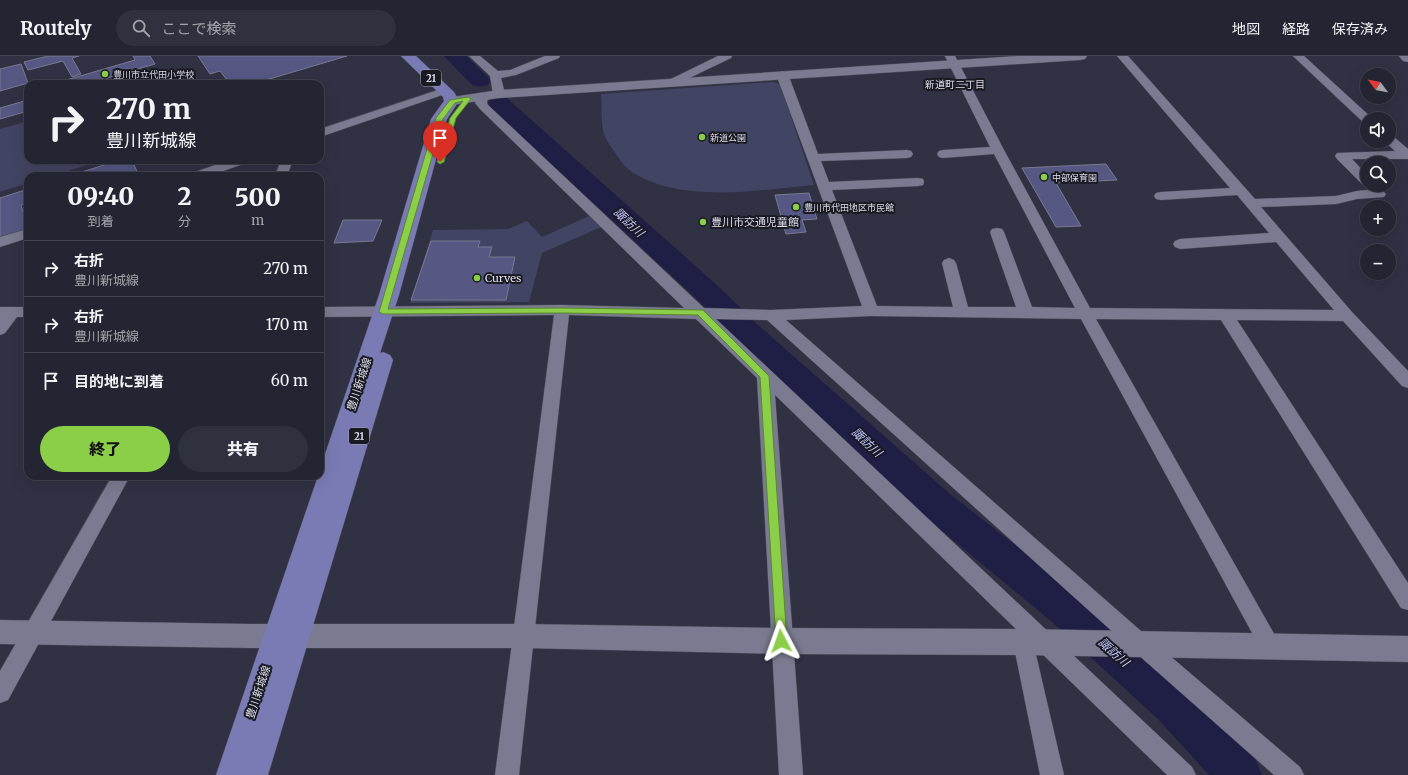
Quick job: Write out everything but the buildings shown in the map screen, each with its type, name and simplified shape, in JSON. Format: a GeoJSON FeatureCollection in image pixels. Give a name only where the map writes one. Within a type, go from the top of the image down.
{"type":"FeatureCollection","features":[{"type":"Feature","properties":{"kind":"main road","name":"21"},"geometry":{"type":"LineString","coordinates":[[408,56],[462,97]]}},
{"type":"Feature","properties":{"kind":"main road","name":"21"},"geometry":{"type":"LineString","coordinates":[[424,56],[462,97]]}},
{"type":"Feature","properties":{"kind":"main road","name":"豊川新城線"},"geometry":{"type":"LineString","coordinates":[[253,775],[287,636],[287,607],[391,312],[439,118],[462,97]]}},
{"type":"Feature","properties":{"kind":"main road","name":"豊川新城線"},"geometry":{"type":"LineString","coordinates":[[231,775],[287,636]]}},
{"type":"Feature","properties":{"kind":"street"},"geometry":{"type":"LineString","coordinates":[[474,56],[496,75],[499,94]]}},
{"type":"Feature","properties":{"kind":"street"},"geometry":{"type":"LineString","coordinates":[[496,75],[512,73],[555,56]]}},
{"type":"Feature","properties":{"kind":"street"},"geometry":{"type":"LineString","coordinates":[[675,81],[726,56]]}},
{"type":"Feature","properties":{"kind":"street"},"geometry":{"type":"LineString","coordinates":[[324,132],[462,97],[952,60],[1080,56]]}},
{"type":"Feature","properties":{"kind":"street"},"geometry":{"type":"LineString","coordinates":[[1122,56],[1251,203],[1347,316],[1408,382]]}},
{"type":"Feature","properties":{"kind":"street"},"geometry":{"type":"LineString","coordinates":[[1298,56],[1360,113]]}},
{"type":"Feature","properties":{"kind":"street"},"geometry":{"type":"LineString","coordinates":[[952,60],[998,150],[1086,314],[1270,646]]}},
{"type":"Feature","properties":{"kind":"street"},"geometry":{"type":"LineString","coordinates":[[782,74],[871,312]]}},
{"type":"Feature","properties":{"kind":"street"},"geometry":{"type":"LineString","coordinates":[[462,97],[481,103],[708,312],[765,376],[1184,775]]}},
{"type":"Feature","properties":{"kind":"street"},"geometry":{"type":"LineString","coordinates":[[1396,145],[1407,155]]}},
{"type":"Feature","properties":{"kind":"street"},"geometry":{"type":"LineString","coordinates":[[943,154],[998,150]]}},
{"type":"Feature","properties":{"kind":"street"},"geometry":{"type":"LineString","coordinates":[[814,158],[907,154]]}},
{"type":"Feature","properties":{"kind":"street"},"geometry":{"type":"LineString","coordinates":[[1360,175],[1341,156],[1407,155]]}},
{"type":"Feature","properties":{"kind":"street"},"geometry":{"type":"LineString","coordinates":[[208,172],[231,164]]}},
{"type":"Feature","properties":{"kind":"street"},"geometry":{"type":"LineString","coordinates":[[824,186],[918,182]]}},
{"type":"Feature","properties":{"kind":"street"},"geometry":{"type":"LineString","coordinates":[[1161,196],[1240,191]]}},
{"type":"Feature","properties":{"kind":"street"},"geometry":{"type":"LineString","coordinates":[[1251,203],[1336,200],[1357,195],[1379,194],[1377,192]]}},
{"type":"Feature","properties":{"kind":"street"},"geometry":{"type":"LineString","coordinates":[[997,232],[1026,313]]}},
{"type":"Feature","properties":{"kind":"street"},"geometry":{"type":"LineString","coordinates":[[0,242],[24,234]]}},
{"type":"Feature","properties":{"kind":"street"},"geometry":{"type":"LineString","coordinates":[[1180,244],[1280,237]]}},
{"type":"Feature","properties":{"kind":"street"},"geometry":{"type":"LineString","coordinates":[[949,263],[962,313]]}},
{"type":"Feature","properties":{"kind":"street"},"geometry":{"type":"LineString","coordinates":[[507,775],[562,310]]}},
{"type":"Feature","properties":{"kind":"street"},"geometry":{"type":"LineString","coordinates":[[324,312],[562,310],[766,314],[871,312],[1347,316]]}},
{"type":"Feature","properties":{"kind":"street"},"geometry":{"type":"LineString","coordinates":[[0,329],[14,312]]}},
{"type":"Feature","properties":{"kind":"street"},"geometry":{"type":"LineString","coordinates":[[766,314],[1133,644],[1292,775]]}},
{"type":"Feature","properties":{"kind":"street"},"geometry":{"type":"LineString","coordinates":[[1226,315],[1408,600]]}},
{"type":"Feature","properties":{"kind":"street"},"geometry":{"type":"LineString","coordinates":[[765,376],[781,641],[791,775]]}},
{"type":"Feature","properties":{"kind":"street"},"geometry":{"type":"LineString","coordinates":[[0,692],[119,480]]}},
{"type":"Feature","properties":{"kind":"street"},"geometry":{"type":"LineString","coordinates":[[0,632],[287,636],[523,636],[781,641],[1044,642],[1408,649]]}},
{"type":"Feature","properties":{"kind":"street"},"geometry":{"type":"LineString","coordinates":[[1044,642],[1052,775]]}},
{"type":"Feature","properties":{"kind":"shaded area"},"geometry":{"type":"Polygon","coordinates":[[[183,75],[186,80],[166,80],[183,75]]]}},
{"type":"Feature","properties":{"kind":"shaded area","name":"新道公園"},"geometry":{"type":"Polygon","coordinates":[[[772,82],[780,84],[814,185],[745,192],[697,191],[674,188],[652,182],[632,172],[623,164],[612,149],[603,130],[601,94],[772,82]]]}},
{"type":"Feature","properties":{"kind":"shaded area"},"geometry":{"type":"Polygon","coordinates":[[[24,122],[24,164],[90,164],[65,172],[24,172],[24,184],[0,192],[0,129],[24,122]]]}},
{"type":"Feature","properties":{"kind":"shaded area","name":"Curves"},"geometry":{"type":"Polygon","coordinates":[[[589,216],[601,227],[542,253],[529,302],[410,303],[433,230],[508,229],[527,221],[542,237],[589,216]]]}},
{"type":"Feature","properties":{"kind":"waterway","name":"諏訪川"},"geometry":{"type":"LineString","coordinates":[[454,56],[480,80]]}},
{"type":"Feature","properties":{"kind":"waterway","name":"諏訪川"},"geometry":{"type":"LineString","coordinates":[[499,103],[709,294],[746,332],[937,505],[1065,608],[1173,704],[1239,775]]}},
{"type":"Feature","properties":{"kind":"place","name":"豊川市立代田小学校"},"geometry":{"type":"Point","coordinates":[105,74]}},
{"type":"Feature","properties":{"kind":"place","name":"新道公園"},"geometry":{"type":"Point","coordinates":[702,137]}},
{"type":"Feature","properties":{"kind":"place","name":"中部保育園"},"geometry":{"type":"Point","coordinates":[1044,177]}},
{"type":"Feature","properties":{"kind":"place","name":"豊川市代田地区市民館"},"geometry":{"type":"Point","coordinates":[796,207]}},
{"type":"Feature","properties":{"kind":"place","name":"豊川市交通児童館"},"geometry":{"type":"Point","coordinates":[703,222]}},
{"type":"Feature","properties":{"kind":"place","name":"Curves"},"geometry":{"type":"Point","coordinates":[477,278]}},
{"type":"Feature","properties":{"kind":"district","name":"新道町二丁目"},"geometry":{"type":"Point","coordinates":[955,84]}},
{"type":"Feature","properties":{"kind":"route"},"geometry":{"type":"LineString","coordinates":[[440,162],[453,118],[468,99],[452,101],[439,118],[383,312],[562,310],[700,312],[765,376],[781,641]]}}]}
